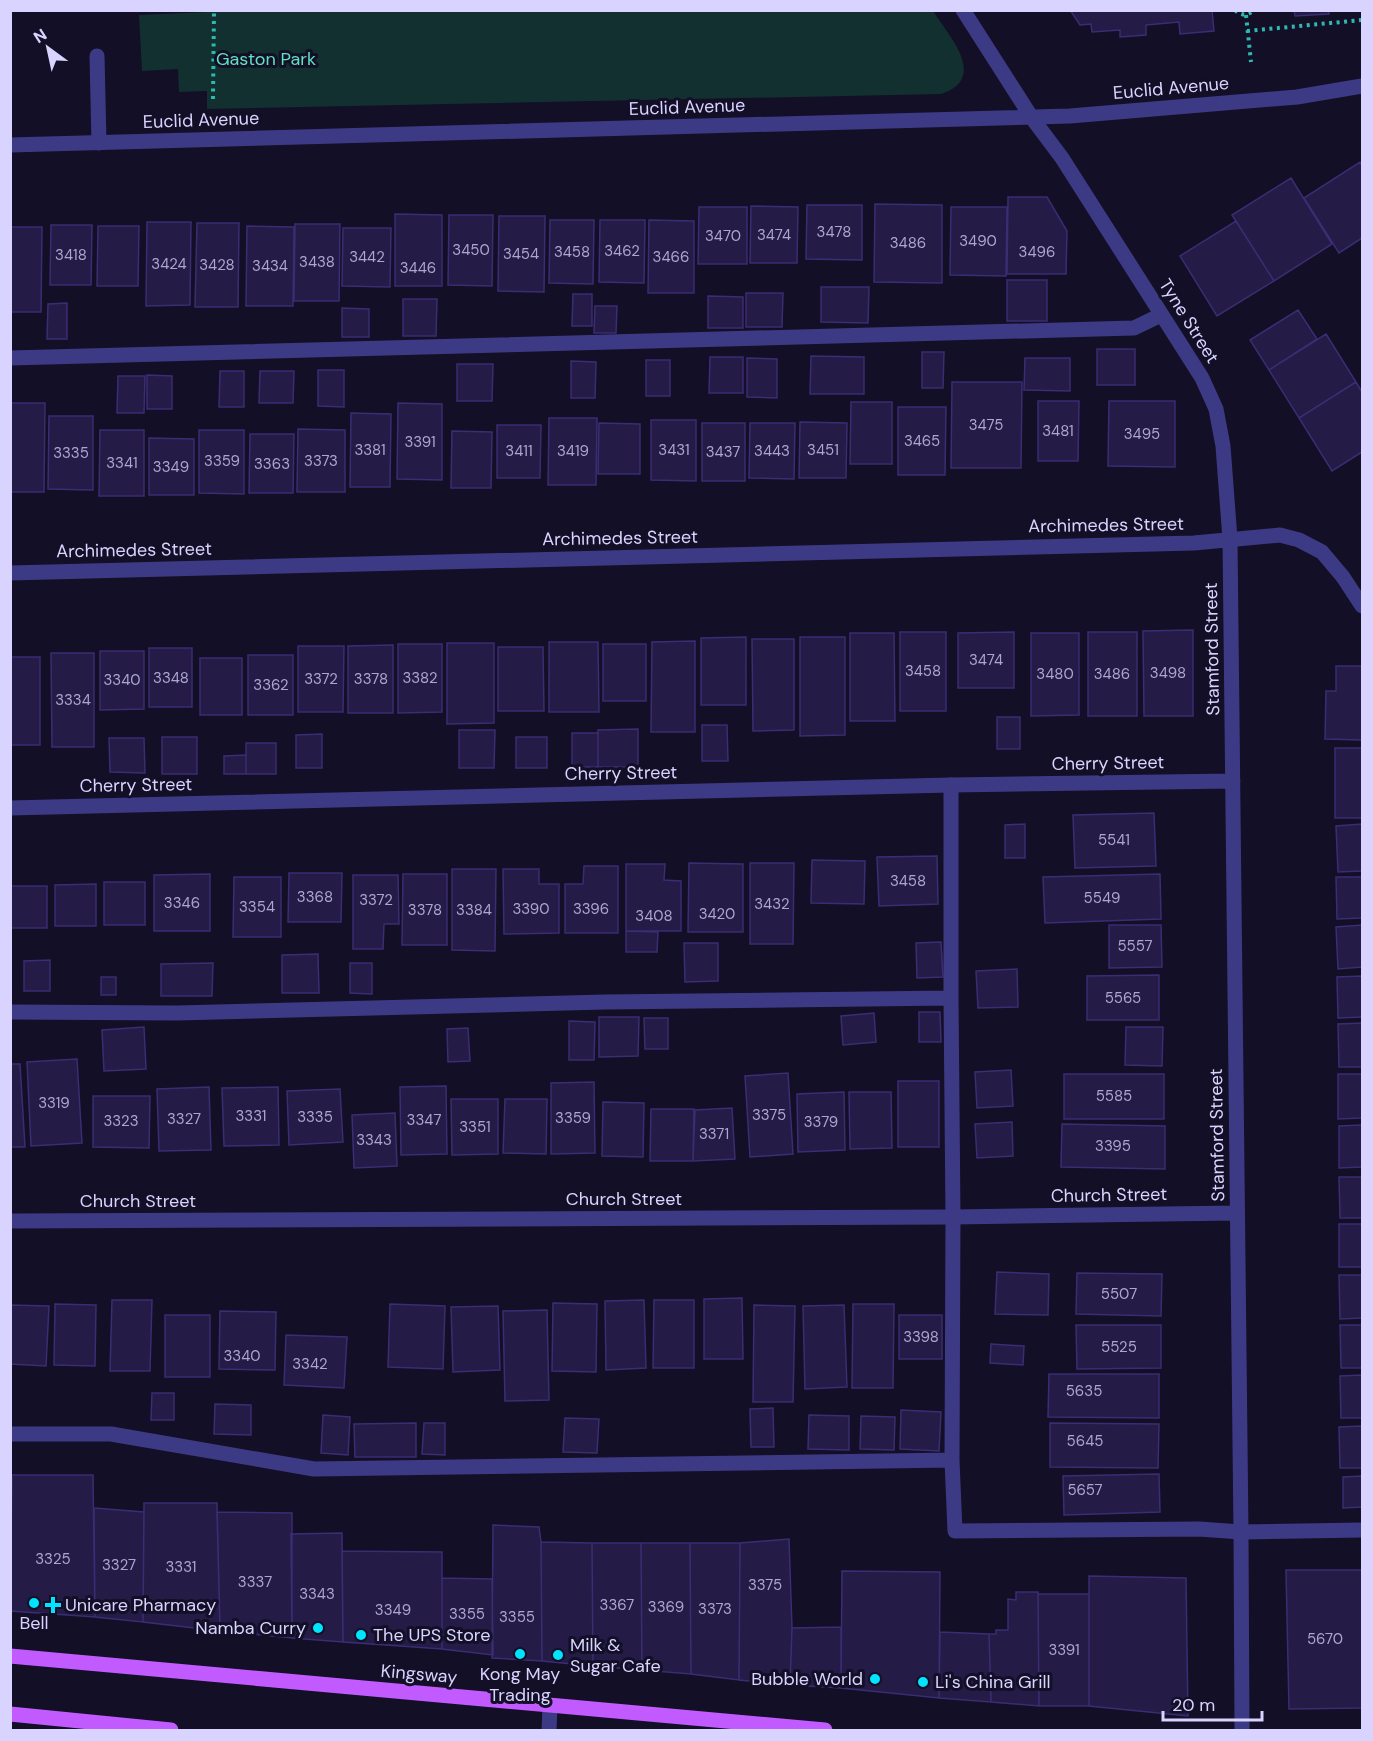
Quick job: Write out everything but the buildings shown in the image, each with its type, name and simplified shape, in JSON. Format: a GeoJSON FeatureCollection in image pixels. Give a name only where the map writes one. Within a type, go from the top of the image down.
{"type":"FeatureCollection","features":[{"type":"Feature","properties":{"kind":"main road","name":"Kingsway"},"geometry":{"type":"LineString","coordinates":[[10,1656],[825,1731]]}},
{"type":"Feature","properties":{"kind":"main road"},"geometry":{"type":"LineString","coordinates":[[10,1714],[171,1731]]}},
{"type":"Feature","properties":{"kind":"street","name":"Tyne Street"},"geometry":{"type":"LineString","coordinates":[[963,10],[1032,118],[1062,158],[1202,378],[1216,409],[1223,447],[1230,539]]}},
{"type":"Feature","properties":{"kind":"street"},"geometry":{"type":"LineString","coordinates":[[97,56],[99,143]]}},
{"type":"Feature","properties":{"kind":"street","name":"Euclid Avenue"},"geometry":{"type":"LineString","coordinates":[[10,145],[1032,118],[1297,98],[1362,86]]}},
{"type":"Feature","properties":{"kind":"street"},"geometry":{"type":"LineString","coordinates":[[10,358],[1134,328],[1161,315]]}},
{"type":"Feature","properties":{"kind":"street"},"geometry":{"type":"LineString","coordinates":[[1230,539],[1280,535],[1299,540],[1322,552],[1343,577],[1362,606]]}},
{"type":"Feature","properties":{"kind":"street","name":"Archimedes Street"},"geometry":{"type":"LineString","coordinates":[[10,573],[1194,543],[1230,539]]}},
{"type":"Feature","properties":{"kind":"street","name":"Stamford Street"},"geometry":{"type":"LineString","coordinates":[[1230,539],[1242,1731]]}},
{"type":"Feature","properties":{"kind":"street","name":"Cherry Street"},"geometry":{"type":"LineString","coordinates":[[10,808],[951,785],[1233,781]]}},
{"type":"Feature","properties":{"kind":"street"},"geometry":{"type":"LineString","coordinates":[[951,785],[952,1460],[955,1531],[1362,1530]]}},
{"type":"Feature","properties":{"kind":"street"},"geometry":{"type":"LineString","coordinates":[[10,1012],[177,1013],[605,1002],[951,998]]}},
{"type":"Feature","properties":{"kind":"street","name":"Church Street"},"geometry":{"type":"LineString","coordinates":[[10,1221],[953,1217],[1237,1212]]}},
{"type":"Feature","properties":{"kind":"street"},"geometry":{"type":"LineString","coordinates":[[10,1434],[111,1434],[314,1469],[952,1460]]}},
{"type":"Feature","properties":{"kind":"street"},"geometry":{"type":"LineString","coordinates":[[549,1731],[550,1706]]}},
{"type":"Feature","properties":{"kind":"path"},"geometry":{"type":"LineString","coordinates":[[213,99],[214,10]]}},
{"type":"Feature","properties":{"kind":"path"},"geometry":{"type":"LineString","coordinates":[[1235,10],[1246,15],[1254,10]]}},
{"type":"Feature","properties":{"kind":"path"},"geometry":{"type":"LineString","coordinates":[[1246,15],[1251,62]]}},
{"type":"Feature","properties":{"kind":"path"},"geometry":{"type":"LineString","coordinates":[[1247,31],[1362,20]]}},
{"type":"Feature","properties":{"kind":"green space","name":"Gaston Park"},"geometry":{"type":"Polygon","coordinates":[[[207,11],[933,11],[955,44],[964,67],[962,78],[955,87],[941,94],[207,109],[207,91],[179,92],[178,69],[142,71],[139,15],[207,11]]]}},
{"type":"Feature","properties":{"kind":"place","name":"Bell"},"geometry":{"type":"Point","coordinates":[34,1603]}},
{"type":"Feature","properties":{"kind":"place","name":"Unicare Pharmacy"},"geometry":{"type":"Point","coordinates":[53,1605]}},
{"type":"Feature","properties":{"kind":"place","name":"Namba Curry"},"geometry":{"type":"Point","coordinates":[318,1628]}},
{"type":"Feature","properties":{"kind":"place","name":"The UPS Store"},"geometry":{"type":"Point","coordinates":[361,1635]}},
{"type":"Feature","properties":{"kind":"place","name":"Kong May Trading"},"geometry":{"type":"Point","coordinates":[520,1654]}},
{"type":"Feature","properties":{"kind":"place","name":"Milk & Sugar Cafe"},"geometry":{"type":"Point","coordinates":[558,1655]}},
{"type":"Feature","properties":{"kind":"place","name":"Bubble World"},"geometry":{"type":"Point","coordinates":[875,1679]}},
{"type":"Feature","properties":{"kind":"place","name":"Li's China Grill"},"geometry":{"type":"Point","coordinates":[923,1682]}}]}
